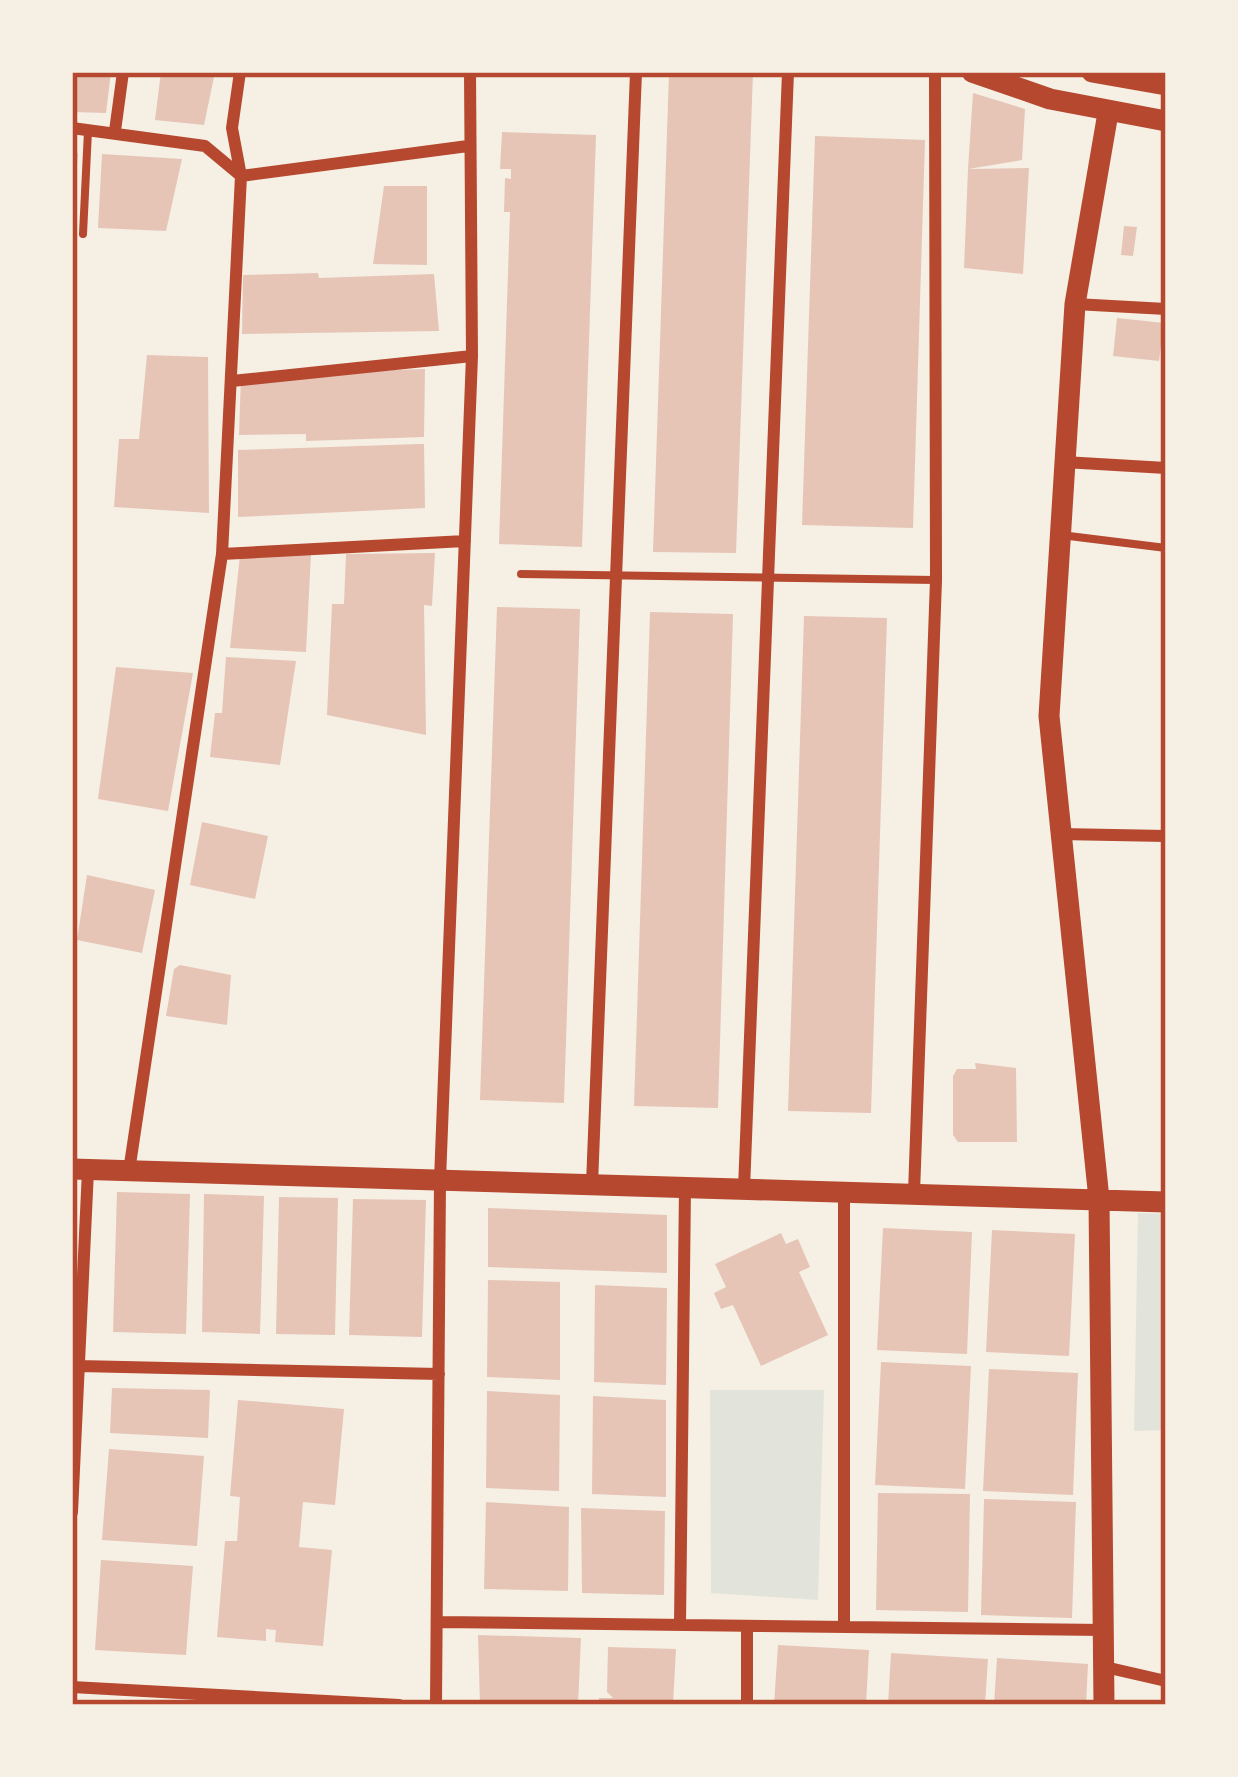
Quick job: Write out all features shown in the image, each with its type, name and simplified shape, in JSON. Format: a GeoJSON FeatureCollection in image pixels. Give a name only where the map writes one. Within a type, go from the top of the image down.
{"type":"FeatureCollection","features":[{"type":"Feature","properties":{"kind":"street"},"geometry":{"type":"LineString","coordinates":[[115,131],[122,72]]}},
{"type":"Feature","properties":{"kind":"street"},"geometry":{"type":"LineString","coordinates":[[129,1171],[222,554],[241,176],[232,128],[240,72]]}},
{"type":"Feature","properties":{"kind":"street"},"geometry":{"type":"LineString","coordinates":[[436,1705],[440,1180],[472,356],[470,72]]}},
{"type":"Feature","properties":{"kind":"street"},"geometry":{"type":"LineString","coordinates":[[592,1184],[636,72]]}},
{"type":"Feature","properties":{"kind":"street"},"geometry":{"type":"LineString","coordinates":[[744,1189],[788,72]]}},
{"type":"Feature","properties":{"kind":"street"},"geometry":{"type":"LineString","coordinates":[[914,1193],[936,580],[935,72]]}},
{"type":"Feature","properties":{"kind":"street"},"geometry":{"type":"LineString","coordinates":[[972,72],[1108,113],[1166,121]]}},
{"type":"Feature","properties":{"kind":"street"},"geometry":{"type":"LineString","coordinates":[[1092,72],[1166,85]]}},
{"type":"Feature","properties":{"kind":"street"},"geometry":{"type":"LineString","coordinates":[[1104,1705],[1099,1199],[1049,716],[1075,304],[1108,113]]}},
{"type":"Feature","properties":{"kind":"street"},"geometry":{"type":"LineString","coordinates":[[72,128],[206,146],[241,176],[468,146]]}},
{"type":"Feature","properties":{"kind":"street"},"geometry":{"type":"LineString","coordinates":[[1075,304],[1166,309]]}},
{"type":"Feature","properties":{"kind":"street"},"geometry":{"type":"LineString","coordinates":[[232,381],[472,356]]}},
{"type":"Feature","properties":{"kind":"street"},"geometry":{"type":"LineString","coordinates":[[1064,461],[1166,468]]}},
{"type":"Feature","properties":{"kind":"street"},"geometry":{"type":"LineString","coordinates":[[222,554],[465,541]]}},
{"type":"Feature","properties":{"kind":"street"},"geometry":{"type":"LineString","coordinates":[[1059,834],[1166,836]]}},
{"type":"Feature","properties":{"kind":"street"},"geometry":{"type":"LineString","coordinates":[[72,1512],[80,1170],[1166,1202]]}},
{"type":"Feature","properties":{"kind":"street"},"geometry":{"type":"LineString","coordinates":[[680,1625],[685,1187]]}},
{"type":"Feature","properties":{"kind":"street"},"geometry":{"type":"LineString","coordinates":[[844,1192],[844,1627]]}},
{"type":"Feature","properties":{"kind":"street"},"geometry":{"type":"LineString","coordinates":[[79,1366],[439,1374]]}},
{"type":"Feature","properties":{"kind":"street"},"geometry":{"type":"LineString","coordinates":[[437,1622],[1105,1630]]}},
{"type":"Feature","properties":{"kind":"street"},"geometry":{"type":"LineString","coordinates":[[747,1626],[747,1705]]}},
{"type":"Feature","properties":{"kind":"street"},"geometry":{"type":"LineString","coordinates":[[1106,1667],[1166,1681]]}},
{"type":"Feature","properties":{"kind":"street"},"geometry":{"type":"LineString","coordinates":[[72,1687],[399,1705]]}},
{"type":"Feature","properties":{"kind":"lane"},"geometry":{"type":"LineString","coordinates":[[83,234],[88,130]]}},
{"type":"Feature","properties":{"kind":"lane"},"geometry":{"type":"LineString","coordinates":[[1060,535],[1166,548]]}},
{"type":"Feature","properties":{"kind":"lane"},"geometry":{"type":"LineString","coordinates":[[521,574],[936,580]]}},
{"type":"Feature","properties":{"kind":"shaded area"},"geometry":{"type":"Polygon","coordinates":[[[1138,1213],[1166,1214],[1166,1430],[1134,1431],[1138,1213]]]}},
{"type":"Feature","properties":{"kind":"shaded area"},"geometry":{"type":"Polygon","coordinates":[[[710,1390],[824,1390],[818,1600],[711,1593],[710,1390]]]}},
{"type":"Feature","properties":{"kind":"building"},"geometry":{"type":"Polygon","coordinates":[[[72,72],[111,72],[106,113],[72,112],[72,72]]]}},
{"type":"Feature","properties":{"kind":"building"},"geometry":{"type":"Polygon","coordinates":[[[161,72],[215,72],[204,125],[155,120],[161,72]]]}},
{"type":"Feature","properties":{"kind":"building"},"geometry":{"type":"Polygon","coordinates":[[[669,72],[753,72],[736,553],[653,552],[669,72]]]}},
{"type":"Feature","properties":{"kind":"building"},"geometry":{"type":"Polygon","coordinates":[[[973,93],[1025,109],[1022,160],[968,169],[973,93]]]}},
{"type":"Feature","properties":{"kind":"building"},"geometry":{"type":"Polygon","coordinates":[[[502,132],[596,135],[582,547],[499,544],[510,212],[504,212],[505,178],[511,179],[511,169],[500,169],[502,132]]]}},
{"type":"Feature","properties":{"kind":"building"},"geometry":{"type":"Polygon","coordinates":[[[815,136],[925,140],[913,528],[802,525],[815,136]]]}},
{"type":"Feature","properties":{"kind":"building"},"geometry":{"type":"Polygon","coordinates":[[[72,152],[78,153],[75,191],[72,191],[72,152]]]}},
{"type":"Feature","properties":{"kind":"building"},"geometry":{"type":"Polygon","coordinates":[[[102,154],[182,159],[166,231],[98,228],[102,154]]]}},
{"type":"Feature","properties":{"kind":"building"},"geometry":{"type":"Polygon","coordinates":[[[1029,168],[1023,274],[964,268],[968,169],[1029,168]]]}},
{"type":"Feature","properties":{"kind":"building"},"geometry":{"type":"Polygon","coordinates":[[[384,186],[427,186],[427,265],[373,264],[384,186]]]}},
{"type":"Feature","properties":{"kind":"building"},"geometry":{"type":"Polygon","coordinates":[[[1124,226],[1137,227],[1133,256],[1121,255],[1124,226]]]}},
{"type":"Feature","properties":{"kind":"building"},"geometry":{"type":"Polygon","coordinates":[[[318,273],[319,278],[434,274],[439,331],[242,334],[243,275],[318,273]]]}},
{"type":"Feature","properties":{"kind":"building"},"geometry":{"type":"Polygon","coordinates":[[[1117,318],[1164,323],[1159,361],[1113,356],[1117,318]]]}},
{"type":"Feature","properties":{"kind":"building"},"geometry":{"type":"Polygon","coordinates":[[[147,355],[208,357],[209,513],[114,507],[119,439],[139,439],[147,355]]]}},
{"type":"Feature","properties":{"kind":"building"},"geometry":{"type":"Polygon","coordinates":[[[425,369],[424,437],[306,441],[306,434],[239,435],[241,375],[425,369]]]}},
{"type":"Feature","properties":{"kind":"building"},"geometry":{"type":"Polygon","coordinates":[[[424,444],[425,508],[238,517],[238,450],[424,444]]]}},
{"type":"Feature","properties":{"kind":"building"},"geometry":{"type":"Polygon","coordinates":[[[435,553],[432,606],[424,605],[426,735],[327,715],[332,604],[344,604],[346,554],[435,553]]]}},
{"type":"Feature","properties":{"kind":"building"},"geometry":{"type":"Polygon","coordinates":[[[311,554],[306,652],[230,648],[240,555],[311,554]]]}},
{"type":"Feature","properties":{"kind":"building"},"geometry":{"type":"Polygon","coordinates":[[[497,607],[580,609],[564,1103],[480,1100],[497,607]]]}},
{"type":"Feature","properties":{"kind":"building"},"geometry":{"type":"Polygon","coordinates":[[[650,612],[733,614],[718,1108],[634,1106],[650,612]]]}},
{"type":"Feature","properties":{"kind":"building"},"geometry":{"type":"Polygon","coordinates":[[[804,616],[887,618],[871,1113],[788,1111],[804,616]]]}},
{"type":"Feature","properties":{"kind":"building"},"geometry":{"type":"Polygon","coordinates":[[[226,657],[296,661],[280,765],[210,757],[215,713],[222,713],[226,657]]]}},
{"type":"Feature","properties":{"kind":"building"},"geometry":{"type":"Polygon","coordinates":[[[116,667],[193,673],[168,811],[98,799],[116,667]]]}},
{"type":"Feature","properties":{"kind":"building"},"geometry":{"type":"Polygon","coordinates":[[[202,822],[268,836],[255,899],[190,885],[202,822]]]}},
{"type":"Feature","properties":{"kind":"building"},"geometry":{"type":"Polygon","coordinates":[[[87,875],[155,890],[142,953],[77,940],[87,875]]]}},
{"type":"Feature","properties":{"kind":"building"},"geometry":{"type":"Polygon","coordinates":[[[180,965],[231,975],[227,1025],[166,1016],[174,969],[180,965]]]}},
{"type":"Feature","properties":{"kind":"building"},"geometry":{"type":"Polygon","coordinates":[[[975,1063],[1016,1068],[1017,1142],[958,1142],[953,1135],[953,1076],[957,1069],[976,1069],[975,1063]]]}},
{"type":"Feature","properties":{"kind":"building"},"geometry":{"type":"Polygon","coordinates":[[[117,1192],[190,1194],[186,1334],[113,1332],[117,1192]]]}},
{"type":"Feature","properties":{"kind":"building"},"geometry":{"type":"Polygon","coordinates":[[[204,1194],[264,1196],[260,1334],[202,1332],[204,1194]]]}},
{"type":"Feature","properties":{"kind":"building"},"geometry":{"type":"Polygon","coordinates":[[[279,1197],[338,1198],[335,1335],[276,1334],[279,1197]]]}},
{"type":"Feature","properties":{"kind":"building"},"geometry":{"type":"Polygon","coordinates":[[[353,1199],[426,1200],[422,1337],[349,1335],[353,1199]]]}},
{"type":"Feature","properties":{"kind":"building"},"geometry":{"type":"Polygon","coordinates":[[[488,1208],[667,1215],[667,1273],[488,1267],[488,1208]]]}},
{"type":"Feature","properties":{"kind":"building"},"geometry":{"type":"Polygon","coordinates":[[[883,1228],[972,1232],[967,1354],[877,1350],[883,1228]]]}},
{"type":"Feature","properties":{"kind":"building"},"geometry":{"type":"Polygon","coordinates":[[[992,1230],[1075,1234],[1069,1356],[986,1352],[992,1230]]]}},
{"type":"Feature","properties":{"kind":"building"},"geometry":{"type":"Polygon","coordinates":[[[781,1233],[786,1244],[798,1239],[810,1267],[799,1272],[828,1335],[761,1366],[733,1305],[721,1309],[714,1293],[726,1287],[715,1264],[781,1233]]]}},
{"type":"Feature","properties":{"kind":"building"},"geometry":{"type":"Polygon","coordinates":[[[488,1280],[560,1282],[560,1380],[487,1377],[488,1280]]]}},
{"type":"Feature","properties":{"kind":"building"},"geometry":{"type":"Polygon","coordinates":[[[595,1285],[667,1288],[666,1385],[594,1382],[595,1285]]]}},
{"type":"Feature","properties":{"kind":"building"},"geometry":{"type":"Polygon","coordinates":[[[881,1362],[971,1366],[965,1489],[875,1485],[881,1362]]]}},
{"type":"Feature","properties":{"kind":"building"},"geometry":{"type":"Polygon","coordinates":[[[989,1369],[1078,1373],[1073,1495],[983,1491],[989,1369]]]}},
{"type":"Feature","properties":{"kind":"building"},"geometry":{"type":"Polygon","coordinates":[[[112,1388],[210,1390],[208,1438],[110,1433],[112,1388]]]}},
{"type":"Feature","properties":{"kind":"building"},"geometry":{"type":"Polygon","coordinates":[[[487,1391],[560,1395],[559,1491],[486,1488],[487,1391]]]}},
{"type":"Feature","properties":{"kind":"building"},"geometry":{"type":"Polygon","coordinates":[[[593,1396],[666,1400],[666,1497],[592,1494],[593,1396]]]}},
{"type":"Feature","properties":{"kind":"building"},"geometry":{"type":"Polygon","coordinates":[[[238,1400],[344,1409],[335,1505],[303,1502],[299,1547],[332,1550],[323,1646],[275,1642],[276,1630],[266,1629],[266,1641],[217,1637],[225,1541],[237,1541],[240,1497],[230,1496],[238,1400]]]}},
{"type":"Feature","properties":{"kind":"building"},"geometry":{"type":"Polygon","coordinates":[[[109,1449],[204,1456],[197,1546],[102,1540],[109,1449]]]}},
{"type":"Feature","properties":{"kind":"building"},"geometry":{"type":"Polygon","coordinates":[[[878,1493],[970,1494],[968,1612],[876,1610],[878,1493]]]}},
{"type":"Feature","properties":{"kind":"building"},"geometry":{"type":"Polygon","coordinates":[[[984,1499],[1076,1502],[1072,1618],[981,1615],[984,1499]]]}},
{"type":"Feature","properties":{"kind":"building"},"geometry":{"type":"Polygon","coordinates":[[[486,1502],[569,1507],[568,1591],[484,1589],[486,1502]]]}},
{"type":"Feature","properties":{"kind":"building"},"geometry":{"type":"Polygon","coordinates":[[[581,1508],[665,1511],[664,1595],[582,1593],[581,1508]]]}},
{"type":"Feature","properties":{"kind":"building"},"geometry":{"type":"Polygon","coordinates":[[[101,1560],[193,1566],[186,1655],[95,1650],[101,1560]]]}},
{"type":"Feature","properties":{"kind":"building"},"geometry":{"type":"Polygon","coordinates":[[[478,1635],[581,1638],[578,1705],[480,1705],[478,1635]]]}},
{"type":"Feature","properties":{"kind":"building"},"geometry":{"type":"Polygon","coordinates":[[[778,1645],[869,1650],[866,1705],[774,1705],[778,1645]]]}},
{"type":"Feature","properties":{"kind":"building"},"geometry":{"type":"Polygon","coordinates":[[[608,1647],[676,1649],[673,1705],[599,1705],[599,1698],[613,1698],[607,1692],[608,1647]]]}},
{"type":"Feature","properties":{"kind":"building"},"geometry":{"type":"Polygon","coordinates":[[[891,1653],[988,1659],[985,1705],[888,1705],[891,1653]]]}},
{"type":"Feature","properties":{"kind":"building"},"geometry":{"type":"Polygon","coordinates":[[[997,1658],[1088,1664],[1086,1705],[994,1705],[997,1658]]]}}]}
